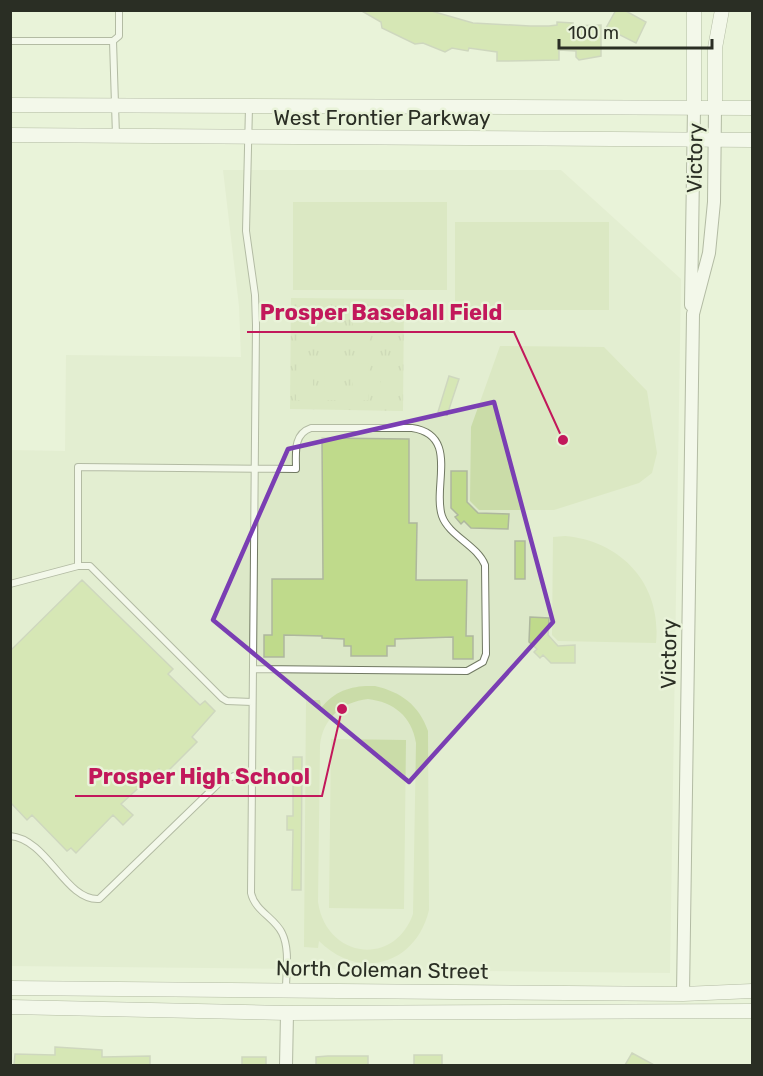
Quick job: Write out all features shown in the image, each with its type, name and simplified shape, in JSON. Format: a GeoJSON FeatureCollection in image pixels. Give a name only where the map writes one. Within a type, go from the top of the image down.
{"type":"FeatureCollection","features":[{"type":"Feature","properties":{"kind":"street"},"geometry":{"type":"LineString","coordinates":[[693,108],[694,10]]}},
{"type":"Feature","properties":{"kind":"street"},"geometry":{"type":"LineString","coordinates":[[715,108],[715,48],[722,10]]}},
{"type":"Feature","properties":{"kind":"street","name":"West Frontier Parkway"},"geometry":{"type":"LineString","coordinates":[[10,105],[753,108]]}},
{"type":"Feature","properties":{"kind":"street","name":"Victory"},"geometry":{"type":"LineString","coordinates":[[683,994],[693,314],[691,304],[693,108]]}},
{"type":"Feature","properties":{"kind":"street","name":"Victory"},"geometry":{"type":"LineString","coordinates":[[693,314],[709,253],[714,202],[715,108]]}},
{"type":"Feature","properties":{"kind":"street","name":"West Frontier Parkway"},"geometry":{"type":"LineString","coordinates":[[10,135],[753,140]]}},
{"type":"Feature","properties":{"kind":"street","name":"North Coleman Street"},"geometry":{"type":"LineString","coordinates":[[10,988],[683,994],[753,991]]}},
{"type":"Feature","properties":{"kind":"street"},"geometry":{"type":"LineString","coordinates":[[286,990],[286,1065]]}},
{"type":"Feature","properties":{"kind":"street"},"geometry":{"type":"LineString","coordinates":[[683,994],[683,1013]]}},
{"type":"Feature","properties":{"kind":"street","name":"North Coleman Street"},"geometry":{"type":"LineString","coordinates":[[10,1007],[287,1013],[753,1011]]}},
{"type":"Feature","properties":{"kind":"lane"},"geometry":{"type":"LineString","coordinates":[[10,41],[113,41],[119,36],[119,10]]}},
{"type":"Feature","properties":{"kind":"lane"},"geometry":{"type":"LineString","coordinates":[[113,41],[117,105],[116,137]]}},
{"type":"Feature","properties":{"kind":"lane"},"geometry":{"type":"LineString","coordinates":[[249,106],[247,237],[256,309],[251,893],[257,906],[283,934],[286,945],[286,990]]}},
{"type":"Feature","properties":{"kind":"lane"},"geometry":{"type":"LineString","coordinates":[[78,566],[78,467],[296,469],[298,440],[303,432],[311,428],[412,428],[432,436],[441,457],[443,518],[485,565],[486,654],[482,664],[466,671],[253,669]]}},
{"type":"Feature","properties":{"kind":"lane"},"geometry":{"type":"LineString","coordinates":[[10,584],[78,566],[95,569],[222,698],[227,701],[252,702]]}},
{"type":"Feature","properties":{"kind":"lane"},"geometry":{"type":"LineString","coordinates":[[10,836],[26,839],[82,895],[99,898],[221,781],[234,776],[252,776]]}},
{"type":"Feature","properties":{"kind":"highlighted area"},"geometry":{"type":"Polygon","coordinates":[[[494,402],[553,622],[409,782],[213,620],[288,449],[494,402]]]}},
{"type":"Feature","properties":{"kind":"shaded area"},"geometry":{"type":"Polygon","coordinates":[[[223,170],[561,170],[681,279],[670,973],[11,966],[11,450],[65,451],[66,355],[241,357],[239,306],[223,170]]]}},
{"type":"Feature","properties":{"kind":"green space"},"geometry":{"type":"Polygon","coordinates":[[[293,202],[447,202],[447,290],[293,290],[293,202]]]}},
{"type":"Feature","properties":{"kind":"green space"},"geometry":{"type":"Polygon","coordinates":[[[455,222],[609,222],[609,310],[455,310],[455,222]]]}},
{"type":"Feature","properties":{"kind":"green space"},"geometry":{"type":"Polygon","coordinates":[[[291,298],[404,299],[403,411],[290,409],[291,298]]]}},
{"type":"Feature","properties":{"kind":"green space"},"geometry":{"type":"Polygon","coordinates":[[[353,307],[370,308],[369,344],[352,344],[353,307]]]}},
{"type":"Feature","properties":{"kind":"green space"},"geometry":{"type":"Polygon","coordinates":[[[297,308],[314,308],[313,344],[297,344],[297,308]]]}},
{"type":"Feature","properties":{"kind":"green space"},"geometry":{"type":"Polygon","coordinates":[[[325,308],[342,308],[341,344],[325,344],[325,308]]]}},
{"type":"Feature","properties":{"kind":"green space"},"geometry":{"type":"Polygon","coordinates":[[[381,308],[398,308],[397,345],[381,344],[381,308]]]}},
{"type":"Feature","properties":{"kind":"green space"},"geometry":{"type":"Polygon","coordinates":[[[500,346],[604,347],[647,391],[657,453],[652,473],[639,483],[554,510],[479,510],[470,501],[471,427],[500,346]]]}},
{"type":"Feature","properties":{"kind":"green space"},"geometry":{"type":"Polygon","coordinates":[[[297,363],[313,364],[313,400],[296,400],[297,363]]]}},
{"type":"Feature","properties":{"kind":"green space"},"geometry":{"type":"Polygon","coordinates":[[[325,363],[341,364],[341,400],[324,400],[325,363]]]}},
{"type":"Feature","properties":{"kind":"green space"},"geometry":{"type":"Polygon","coordinates":[[[353,363],[369,364],[368,400],[352,400],[353,363]]]}},
{"type":"Feature","properties":{"kind":"green space"},"geometry":{"type":"Polygon","coordinates":[[[381,364],[397,364],[397,400],[380,400],[381,364]]]}},
{"type":"Feature","properties":{"kind":"green space"},"geometry":{"type":"Polygon","coordinates":[[[565,536],[586,540],[604,547],[634,570],[645,585],[652,603],[656,622],[656,643],[558,641],[552,635],[553,537],[565,536]]]}},
{"type":"Feature","properties":{"kind":"green space"},"geometry":{"type":"Polygon","coordinates":[[[367,686],[393,692],[408,701],[420,714],[428,731],[429,910],[422,929],[412,944],[399,955],[384,961],[368,963],[351,961],[319,941],[318,948],[304,947],[306,700],[320,700],[321,708],[338,693],[367,686]],[[368,699],[358,701],[335,713],[325,727],[320,745],[318,902],[324,921],[334,935],[347,945],[361,949],[377,949],[391,943],[404,931],[413,914],[416,743],[414,733],[406,718],[393,707],[368,699]]]}},
{"type":"Feature","properties":{"kind":"green space"},"geometry":{"type":"Polygon","coordinates":[[[331,739],[406,740],[404,909],[329,908],[331,739]]]}},
{"type":"Feature","properties":{"kind":"building"},"geometry":{"type":"Polygon","coordinates":[[[360,10],[428,10],[473,23],[549,26],[557,25],[557,22],[573,23],[573,26],[601,25],[601,56],[579,60],[576,57],[576,51],[559,50],[559,60],[497,61],[497,52],[452,48],[445,52],[423,43],[415,44],[382,28],[381,22],[360,10]]]}},
{"type":"Feature","properties":{"kind":"building"},"geometry":{"type":"Polygon","coordinates":[[[616,10],[624,10],[646,22],[636,43],[606,28],[616,10]]]}},
{"type":"Feature","properties":{"kind":"building"},"geometry":{"type":"Polygon","coordinates":[[[449,376],[459,379],[447,415],[438,412],[449,376]]]}},
{"type":"Feature","properties":{"kind":"building"},"geometry":{"type":"Polygon","coordinates":[[[322,438],[409,439],[409,523],[417,523],[416,580],[467,580],[466,636],[473,636],[473,659],[453,659],[453,637],[395,639],[395,646],[387,646],[387,656],[351,656],[351,646],[344,646],[344,639],[284,635],[284,657],[264,657],[264,635],[272,635],[272,579],[323,579],[322,438]]]}},
{"type":"Feature","properties":{"kind":"building"},"geometry":{"type":"Polygon","coordinates":[[[451,471],[467,471],[467,502],[478,513],[509,514],[508,529],[471,528],[464,521],[461,524],[455,517],[458,515],[451,508],[451,471]]]}},
{"type":"Feature","properties":{"kind":"building"},"geometry":{"type":"Polygon","coordinates":[[[515,541],[525,541],[525,579],[515,579],[515,541]]]}},
{"type":"Feature","properties":{"kind":"building"},"geometry":{"type":"Polygon","coordinates":[[[82,580],[173,669],[168,674],[200,705],[205,701],[215,711],[192,737],[197,742],[164,775],[159,769],[121,804],[133,815],[123,825],[113,815],[76,853],[71,848],[67,851],[32,815],[27,820],[10,802],[10,651],[82,580]]]}},
{"type":"Feature","properties":{"kind":"building"},"geometry":{"type":"Polygon","coordinates":[[[530,617],[549,618],[548,635],[558,646],[575,645],[575,663],[551,663],[543,655],[540,658],[534,652],[537,649],[529,642],[530,617]]]}},
{"type":"Feature","properties":{"kind":"building"},"geometry":{"type":"Polygon","coordinates":[[[293,757],[302,757],[301,890],[292,890],[293,830],[287,830],[287,816],[293,816],[293,757]]]}},
{"type":"Feature","properties":{"kind":"building"},"geometry":{"type":"Polygon","coordinates":[[[55,1047],[102,1050],[102,1057],[150,1056],[150,1065],[14,1065],[15,1054],[55,1055],[55,1047]]]}},
{"type":"Feature","properties":{"kind":"building"},"geometry":{"type":"Polygon","coordinates":[[[632,1053],[654,1065],[625,1065],[632,1053]]]}},
{"type":"Feature","properties":{"kind":"building"},"geometry":{"type":"Polygon","coordinates":[[[414,1055],[442,1055],[442,1065],[414,1065],[414,1055]]]}},
{"type":"Feature","properties":{"kind":"building"},"geometry":{"type":"Polygon","coordinates":[[[368,1056],[368,1065],[316,1065],[316,1057],[368,1056]]]}},
{"type":"Feature","properties":{"kind":"building"},"geometry":{"type":"Polygon","coordinates":[[[242,1057],[266,1057],[266,1065],[242,1065],[242,1057]]]}},
{"type":"Feature","properties":{"kind":"place","name":"Prosper Baseball Field"},"geometry":{"type":"Point","coordinates":[563,440]}},
{"type":"Feature","properties":{"kind":"place","name":"Prosper High School"},"geometry":{"type":"Point","coordinates":[342,709]}}]}
